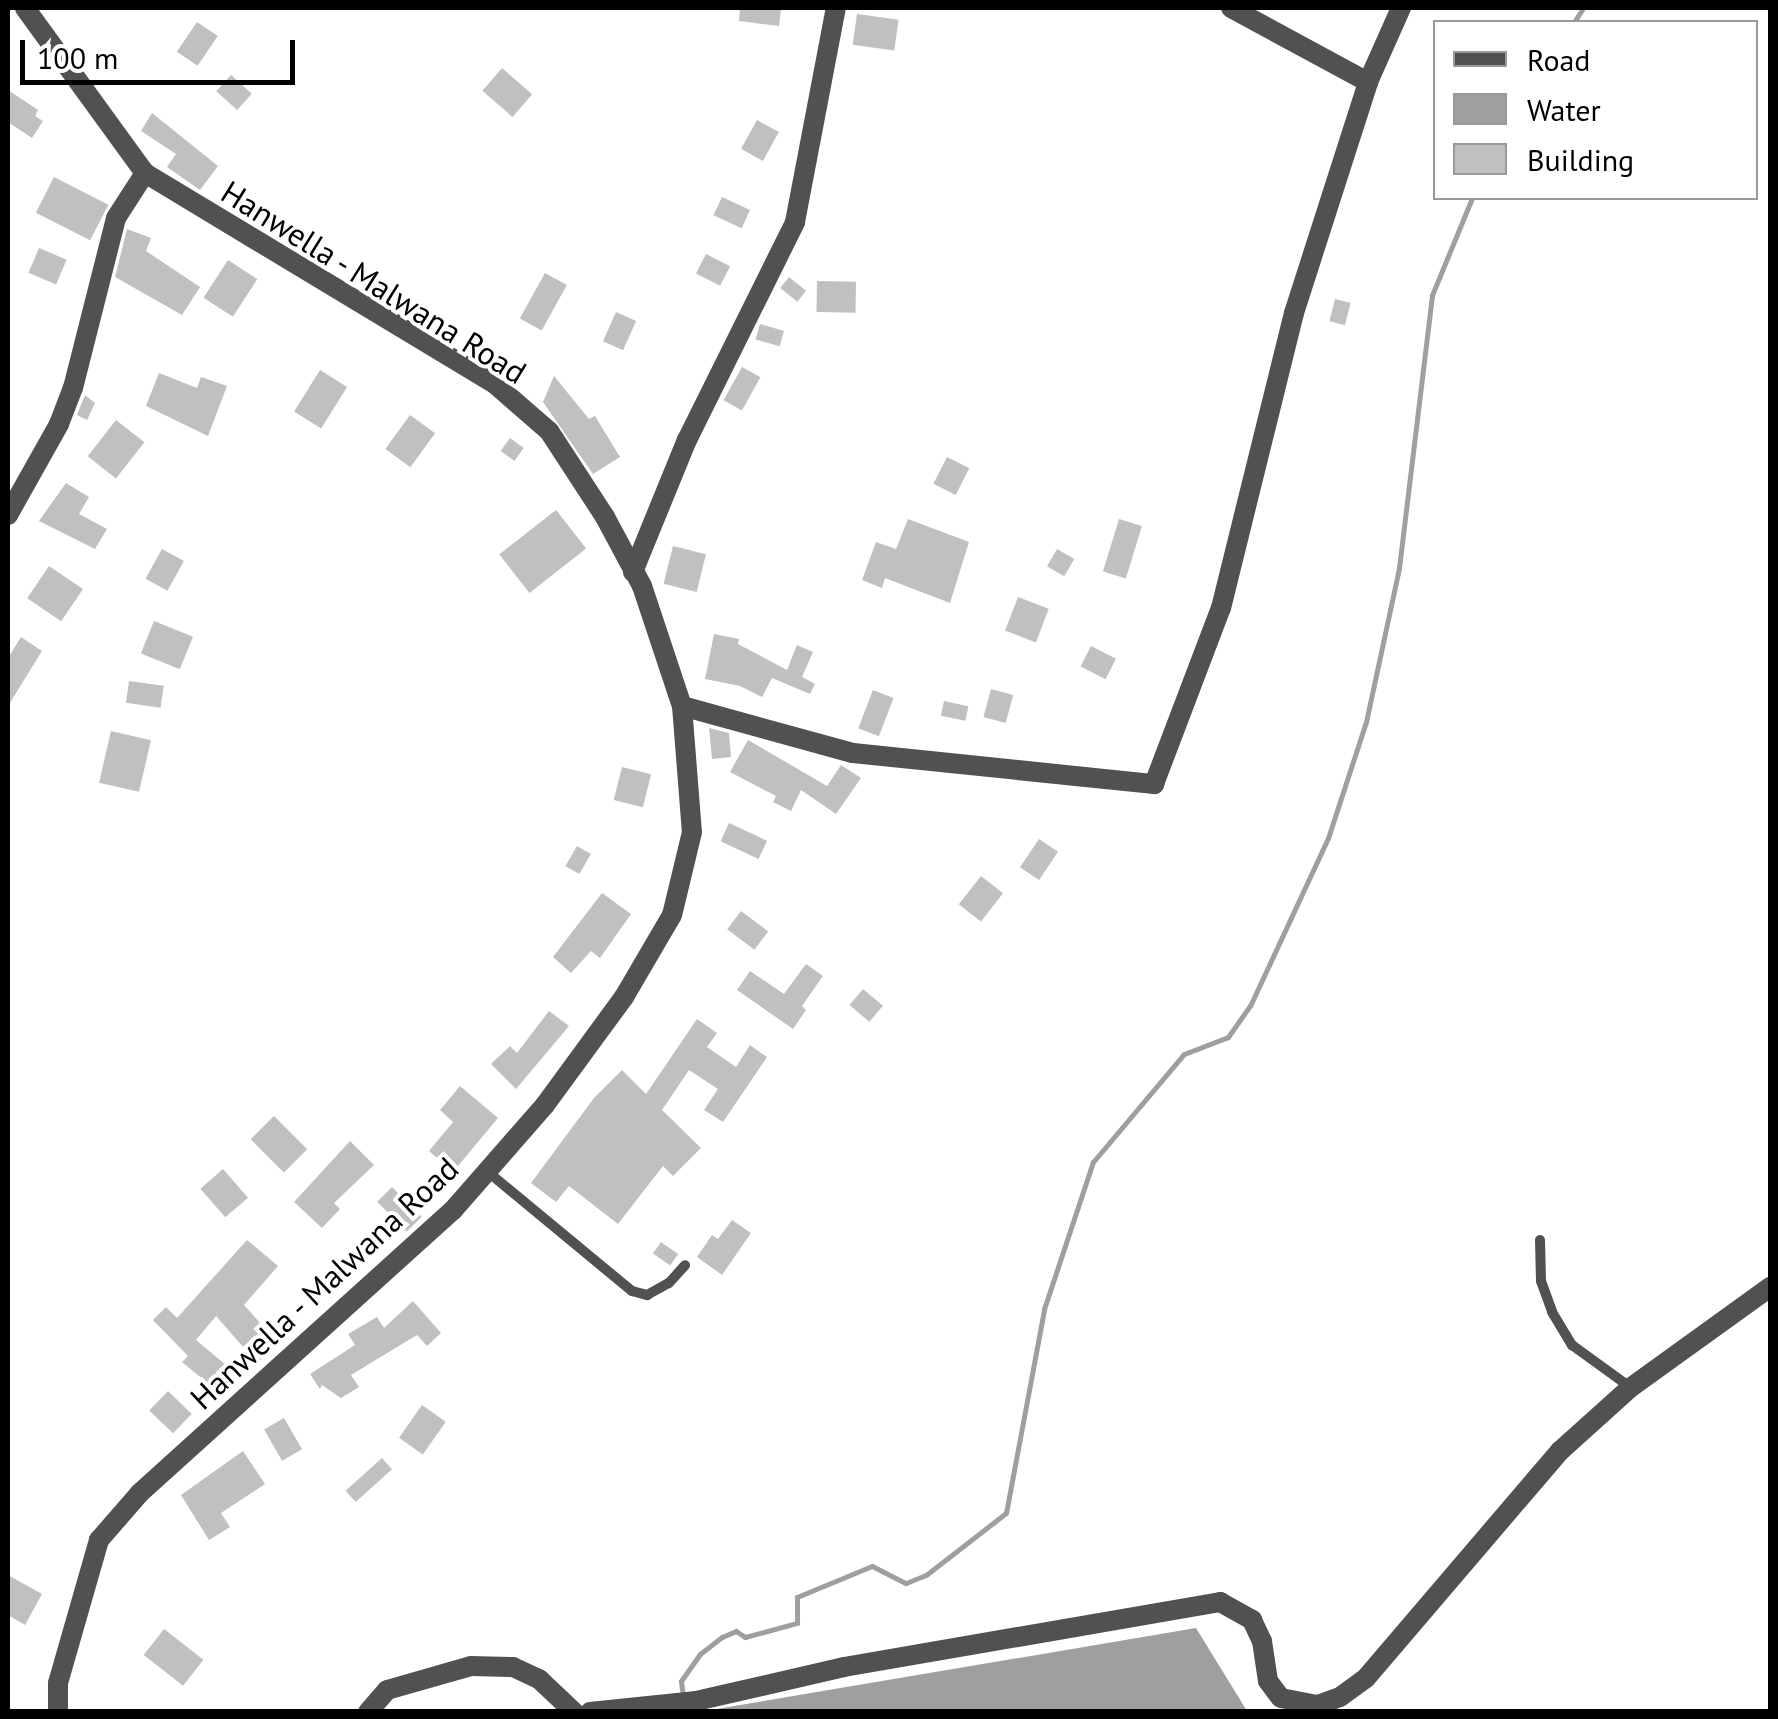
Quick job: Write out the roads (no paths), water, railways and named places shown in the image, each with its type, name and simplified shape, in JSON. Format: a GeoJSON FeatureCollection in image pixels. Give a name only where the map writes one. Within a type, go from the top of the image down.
{"type":"FeatureCollection","features":[{"type":"Feature","properties":{"kind":"street","name":"Hanwella - Malwana Road"},"geometry":{"type":"LineString","coordinates":[[26,8],[144,173],[252,242],[496,386],[549,431],[605,517],[642,586],[682,706],[692,832],[672,914],[624,997],[545,1105],[454,1210],[140,1494],[99,1540],[58,1684],[58,1712]]}},
{"type":"Feature","properties":{"kind":"street"},"geometry":{"type":"LineString","coordinates":[[633,572],[687,440],[795,222],[836,8]]}},
{"type":"Feature","properties":{"kind":"street"},"geometry":{"type":"LineString","coordinates":[[1231,8],[1368,82]]}},
{"type":"Feature","properties":{"kind":"street"},"geometry":{"type":"LineString","coordinates":[[682,706],[852,753],[1154,784],[1221,608],[1294,313],[1368,82],[1401,8]]}},
{"type":"Feature","properties":{"kind":"street"},"geometry":{"type":"LineString","coordinates":[[8,515],[59,424],[73,388],[116,218],[144,173]]}},
{"type":"Feature","properties":{"kind":"street"},"geometry":{"type":"LineString","coordinates":[[590,1712],[696,1701],[844,1666],[1220,1602],[1252,1620],[1262,1641],[1268,1680],[1281,1698],[1318,1705],[1340,1698],[1366,1678],[1560,1451],[1630,1388],[1770,1287]]}},
{"type":"Feature","properties":{"kind":"street"},"geometry":{"type":"LineString","coordinates":[[368,1712],[387,1690],[471,1666],[513,1667],[538,1679],[574,1712]]}},
{"type":"Feature","properties":{"kind":"lane"},"geometry":{"type":"LineString","coordinates":[[487,1172],[632,1290],[647,1295],[669,1283],[685,1265]]}},
{"type":"Feature","properties":{"kind":"lane"},"geometry":{"type":"LineString","coordinates":[[1540,1240],[1541,1281],[1552,1312],[1572,1345],[1630,1388]]}},
{"type":"Feature","properties":{"kind":"water"},"geometry":{"type":"Polygon","coordinates":[[[1196,1628],[1247,1711],[705,1711],[1196,1628]]]}},
{"type":"Feature","properties":{"kind":"waterway"},"geometry":{"type":"LineString","coordinates":[[1575,20],[1583,8]]}},
{"type":"Feature","properties":{"kind":"waterway"},"geometry":{"type":"LineString","coordinates":[[683,1696],[681,1681],[700,1654],[722,1637],[736,1631],[745,1637],[797,1623],[797,1597],[872,1566],[906,1583],[926,1575],[1006,1513],[1044,1309],[1093,1162],[1184,1054],[1228,1037],[1250,1006],[1328,838],[1366,722],[1399,568],[1432,295],[1471,200]]}}]}
